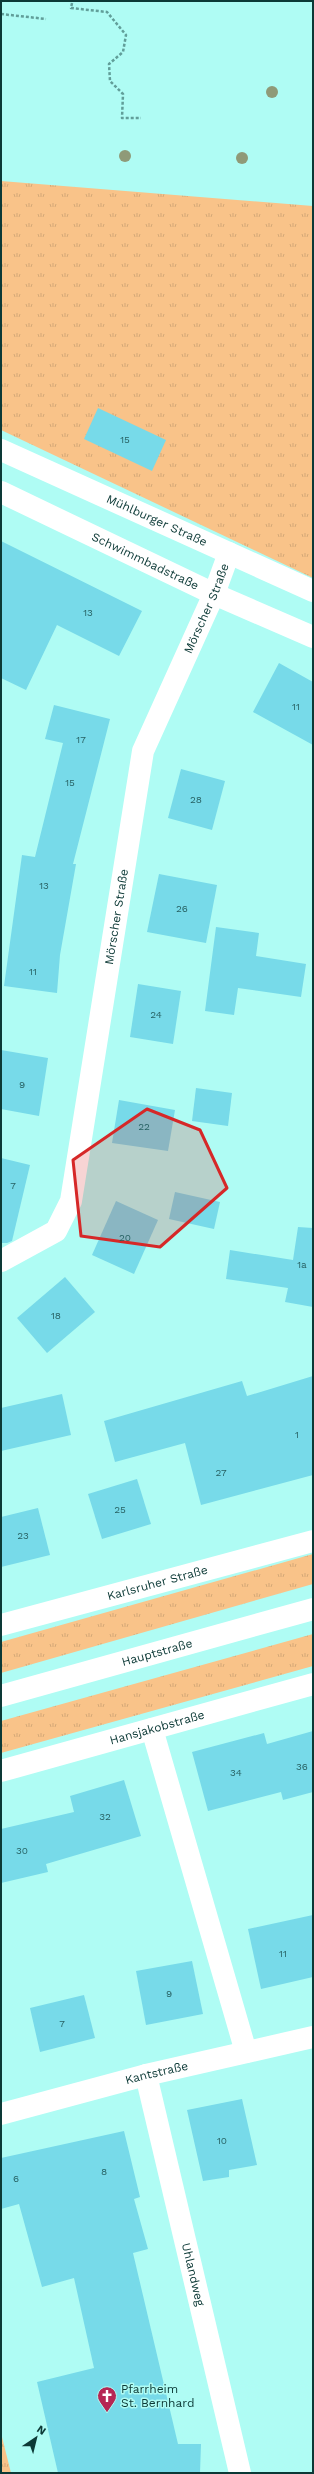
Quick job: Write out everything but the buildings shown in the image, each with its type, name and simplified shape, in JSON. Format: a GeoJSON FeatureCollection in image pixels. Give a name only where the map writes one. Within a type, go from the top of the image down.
{"type":"FeatureCollection","features":[{"type":"Feature","properties":{"kind":"street","name":"Mühlburger Straße"},"geometry":{"type":"LineString","coordinates":[[1,450],[313,591]]}},
{"type":"Feature","properties":{"kind":"street","name":"Schwimmbadstraße"},"geometry":{"type":"LineString","coordinates":[[1,492],[214,594],[313,637]]}},
{"type":"Feature","properties":{"kind":"street","name":"Mörscher Straße"},"geometry":{"type":"LineString","coordinates":[[1,1261],[56,1231],[71,1201],[143,751],[214,594],[229,553]]}},
{"type":"Feature","properties":{"kind":"street","name":"Karlsruher Straße"},"geometry":{"type":"LineString","coordinates":[[1,1625],[313,1541]]}},
{"type":"Feature","properties":{"kind":"street","name":"Hauptstraße"},"geometry":{"type":"LineString","coordinates":[[1,1696],[313,1609]]}},
{"type":"Feature","properties":{"kind":"street","name":"Hansjakobstraße"},"geometry":{"type":"LineString","coordinates":[[1,1771],[313,1684]]}},
{"type":"Feature","properties":{"kind":"street"},"geometry":{"type":"LineString","coordinates":[[152,1729],[246,2052]]}},
{"type":"Feature","properties":{"kind":"street","name":"Kantstraße"},"geometry":{"type":"LineString","coordinates":[[1,2114],[146,2075],[313,2036]]}},
{"type":"Feature","properties":{"kind":"street","name":"Uhlandweg"},"geometry":{"type":"LineString","coordinates":[[146,2075],[240,2473]]}},
{"type":"Feature","properties":{"kind":"path"},"geometry":{"type":"LineString","coordinates":[[72,3],[71,8],[107,12],[126,35],[123,52],[109,64],[110,81],[123,94],[122,118],[141,118]]}},
{"type":"Feature","properties":{"kind":"path"},"geometry":{"type":"LineString","coordinates":[[1,14],[46,19]]}},
{"type":"Feature","properties":{"kind":"highlighted area"},"geometry":{"type":"Polygon","coordinates":[[[147,1109],[200,1130],[227,1188],[160,1247],[81,1236],[73,1160],[147,1109]]]}},
{"type":"Feature","properties":{"kind":"green space"},"geometry":{"type":"Polygon","coordinates":[[[1,181],[313,206],[313,578],[1,430],[1,181]]]}},
{"type":"Feature","properties":{"kind":"green space"},"geometry":{"type":"Polygon","coordinates":[[[313,1554],[313,1584],[1,1673],[1,1642],[313,1554]]]}},
{"type":"Feature","properties":{"kind":"green space"},"geometry":{"type":"Polygon","coordinates":[[[313,1634],[313,1666],[1,1753],[1,1721],[313,1634]]]}},
{"type":"Feature","properties":{"kind":"green space"},"geometry":{"type":"Polygon","coordinates":[[[1,2433],[11,2473],[1,2473],[1,2433]]]}},
{"type":"Feature","properties":{"kind":"place","name":"Pfarrheim St. Bernhard"},"geometry":{"type":"Point","coordinates":[107,2413]}}]}
